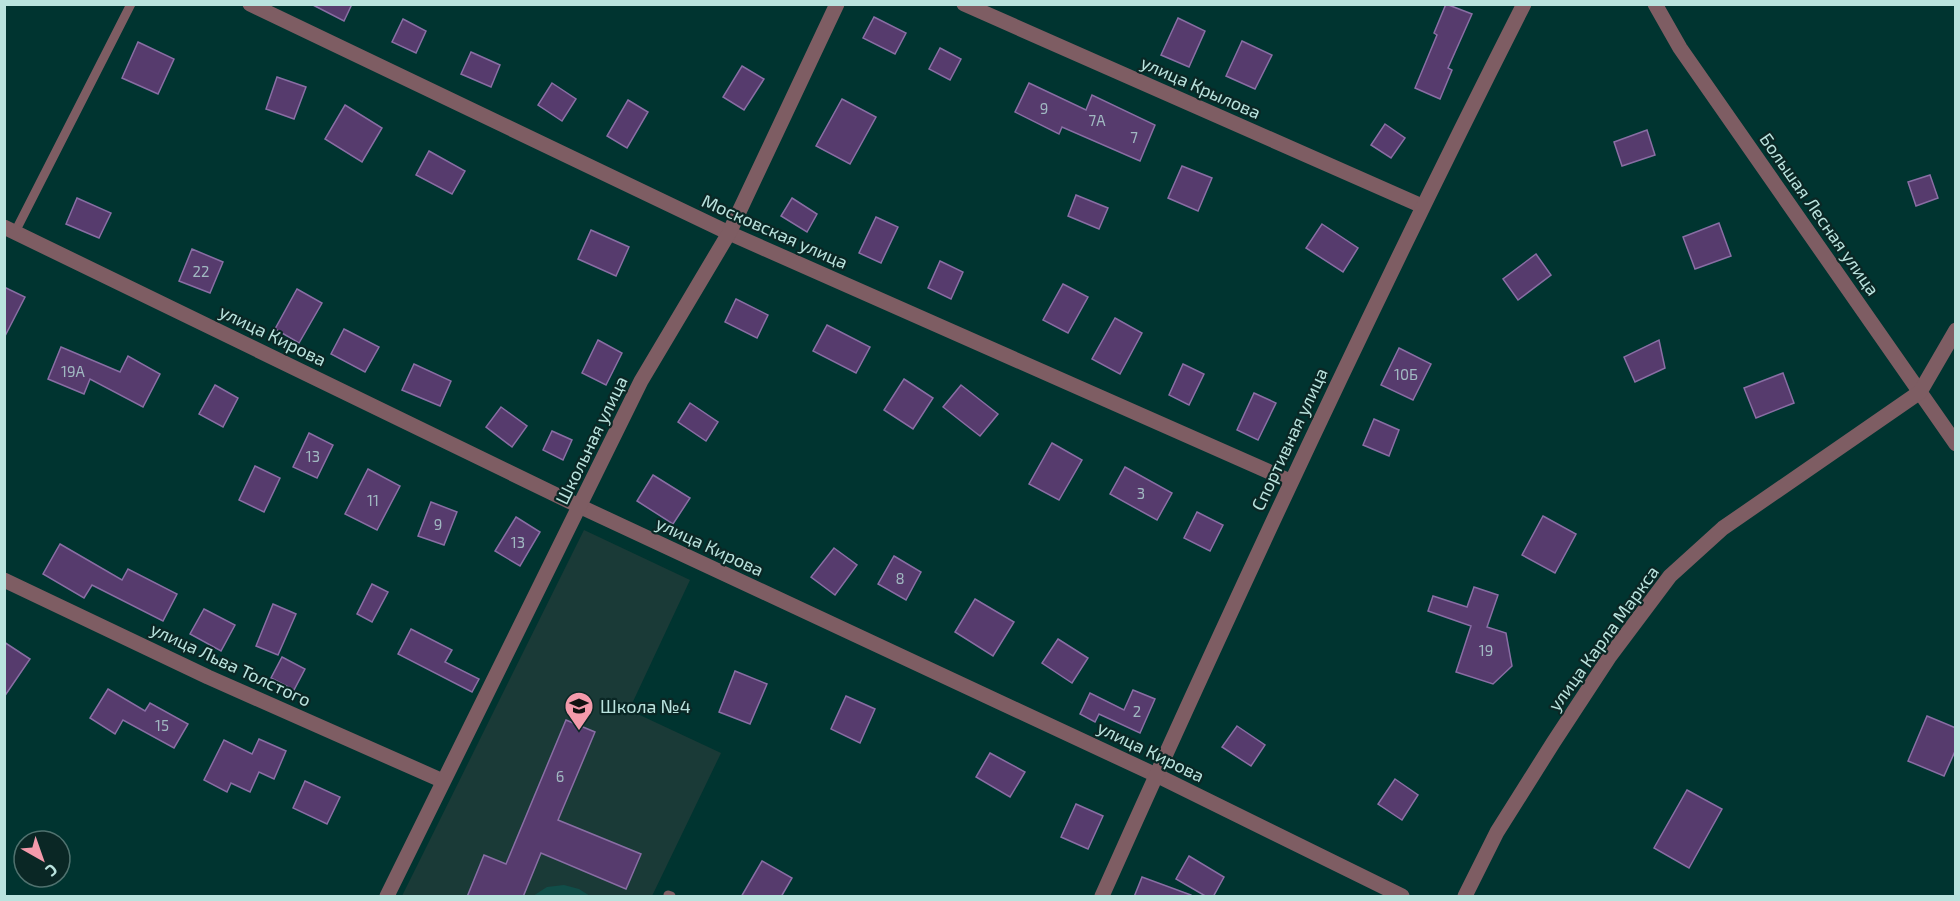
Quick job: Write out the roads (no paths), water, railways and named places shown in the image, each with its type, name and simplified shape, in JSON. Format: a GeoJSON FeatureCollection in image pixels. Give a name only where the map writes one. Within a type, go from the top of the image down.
{"type":"FeatureCollection","features":[{"type":"Feature","properties":{"kind":"street","name":"Московская улица"},"geometry":{"type":"LineString","coordinates":[[250,4],[729,233],[1290,481]]}},
{"type":"Feature","properties":{"kind":"street","name":"Школьная улица"},"geometry":{"type":"LineString","coordinates":[[387,897],[641,381],[729,233],[837,4]]}},
{"type":"Feature","properties":{"kind":"street","name":"улица Крылова"},"geometry":{"type":"LineString","coordinates":[[964,4],[1422,206]]}},
{"type":"Feature","properties":{"kind":"street","name":"Спортивная улица"},"geometry":{"type":"LineString","coordinates":[[1102,897],[1290,481],[1422,206],[1524,4]]}},
{"type":"Feature","properties":{"kind":"street","name":"Большая Лесная улица"},"geometry":{"type":"LineString","coordinates":[[1655,4],[1680,48],[1956,444]]}},
{"type":"Feature","properties":{"kind":"street","name":"улица Кирова"},"geometry":{"type":"LineString","coordinates":[[10,230],[579,506],[1156,775],[1402,897]]}},
{"type":"Feature","properties":{"kind":"street","name":"улица Карла Маркса"},"geometry":{"type":"LineString","coordinates":[[1465,897],[1497,832],[1553,743],[1610,656],[1670,576],[1724,528],[1920,392],[1956,330]]}},
{"type":"Feature","properties":{"kind":"street","name":"улица Льва Толстого"},"geometry":{"type":"LineString","coordinates":[[4,580],[208,677],[443,781]]}},
{"type":"Feature","properties":{"kind":"lane"},"geometry":{"type":"LineString","coordinates":[[10,230],[131,4]]}},
{"type":"Feature","properties":{"kind":"place","name":"Школа №4"},"geometry":{"type":"Point","coordinates":[579,732]}}]}
